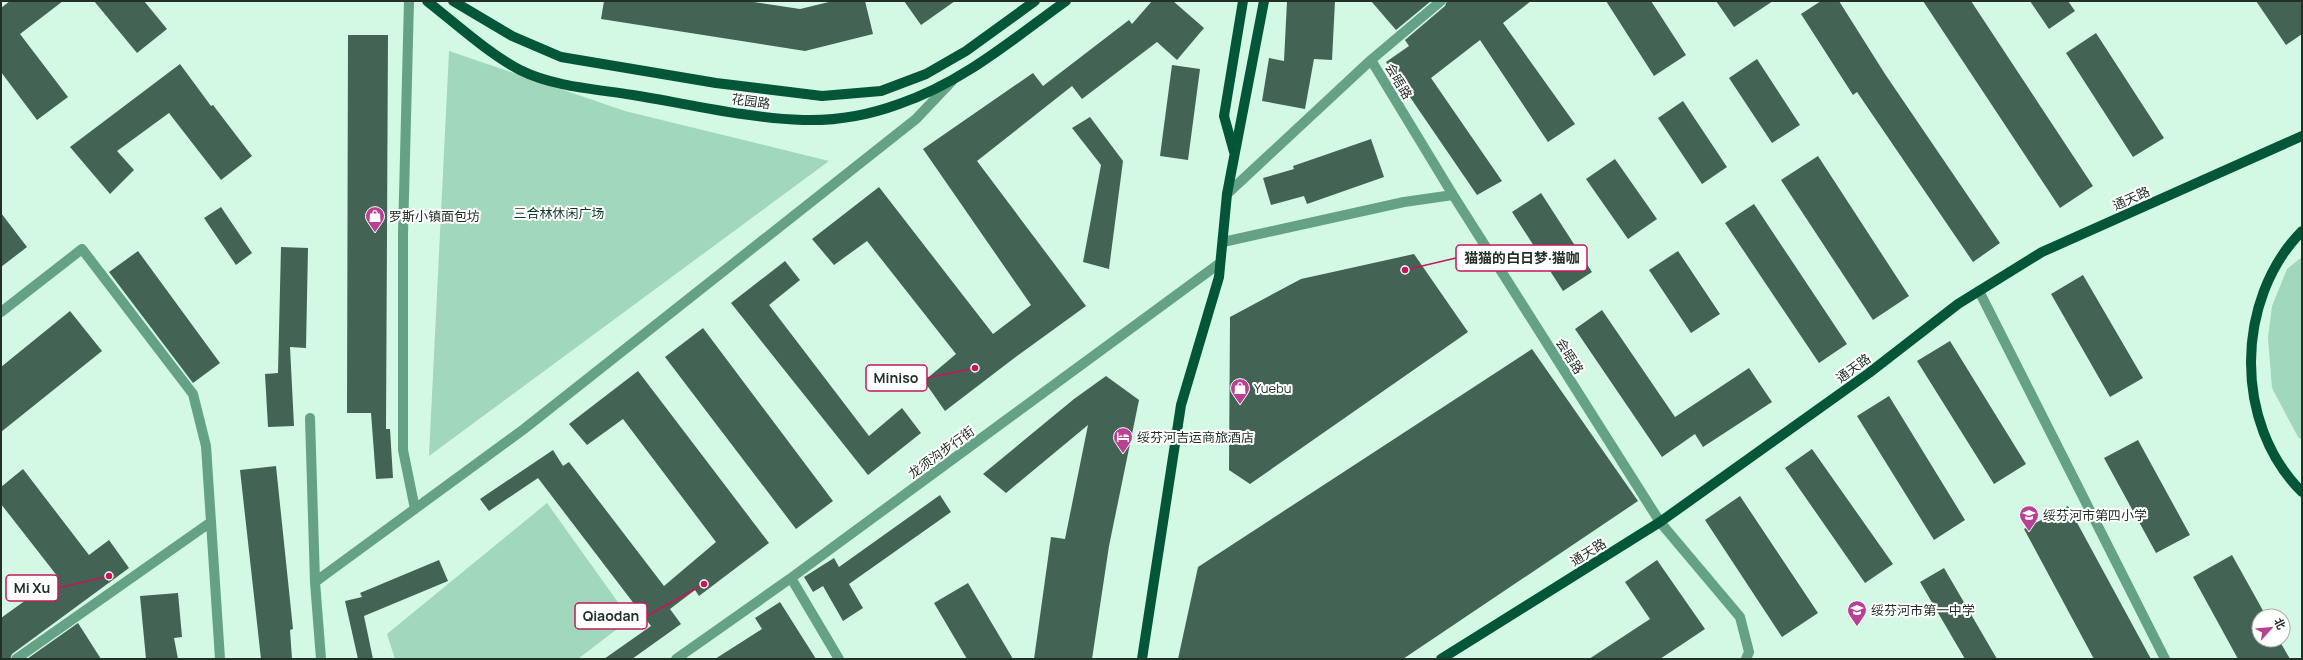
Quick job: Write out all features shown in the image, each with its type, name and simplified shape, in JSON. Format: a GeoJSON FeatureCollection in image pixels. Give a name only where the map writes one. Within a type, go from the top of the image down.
{"type":"FeatureCollection","features":[{"type":"Feature","properties":{"kind":"main road","name":"花园路"},"geometry":{"type":"LineString","coordinates":[[427,1],[484,46],[520,70],[553,81],[746,114],[803,120],[830,120],[861,115],[900,104],[952,81],[1066,1]]}},
{"type":"Feature","properties":{"kind":"main road","name":"花园路"},"geometry":{"type":"LineString","coordinates":[[453,1],[512,36],[561,57],[716,83],[822,96],[881,91],[926,74],[966,51],[1035,1]]}},
{"type":"Feature","properties":{"kind":"main road"},"geometry":{"type":"LineString","coordinates":[[1235,155],[1224,116],[1243,1]]}},
{"type":"Feature","properties":{"kind":"main road"},"geometry":{"type":"LineString","coordinates":[[1142,659],[1181,405],[1219,277],[1227,194],[1264,1]]}},
{"type":"Feature","properties":{"kind":"main road","name":"通天路"},"geometry":{"type":"LineString","coordinates":[[1441,659],[1660,522],[1869,372],[1958,304],[2042,252],[2302,136]]}},
{"type":"Feature","properties":{"kind":"main road"},"geometry":{"type":"LineString","coordinates":[[2302,231],[2281,257],[2267,284],[2255,320],[2251,342],[2251,373],[2255,403],[2264,432],[2277,460],[2302,492]]}},
{"type":"Feature","properties":{"kind":"street"},"geometry":{"type":"LineString","coordinates":[[409,1],[403,234],[403,450],[414,509]]}},
{"type":"Feature","properties":{"kind":"street"},"geometry":{"type":"LineString","coordinates":[[1227,194],[1371,60],[1441,1]]}},
{"type":"Feature","properties":{"kind":"street","name":"会晤路"},"geometry":{"type":"LineString","coordinates":[[1371,60],[1453,195],[1660,522],[1740,617],[1749,652],[1746,659]]}},
{"type":"Feature","properties":{"kind":"street"},"geometry":{"type":"LineString","coordinates":[[315,582],[524,429],[916,119],[952,81]]}},
{"type":"Feature","properties":{"kind":"street"},"geometry":{"type":"LineString","coordinates":[[1223,242],[1404,202],[1453,195]]}},
{"type":"Feature","properties":{"kind":"street"},"geometry":{"type":"LineString","coordinates":[[1,312],[82,249],[193,394],[206,446],[220,659]]}},
{"type":"Feature","properties":{"kind":"street","name":"龙须沟步行街"},"geometry":{"type":"LineString","coordinates":[[676,659],[791,578],[1220,263]]}},
{"type":"Feature","properties":{"kind":"street"},"geometry":{"type":"LineString","coordinates":[[1979,291],[2165,659]]}},
{"type":"Feature","properties":{"kind":"street"},"geometry":{"type":"LineString","coordinates":[[310,418],[315,582],[321,659]]}},
{"type":"Feature","properties":{"kind":"street"},"geometry":{"type":"LineString","coordinates":[[16,659],[211,522]]}},
{"type":"Feature","properties":{"kind":"street"},"geometry":{"type":"LineString","coordinates":[[791,578],[839,659]]}},
{"type":"Feature","properties":{"kind":"green space","name":"三合林休闲广场"},"geometry":{"type":"Polygon","coordinates":[[[449,51],[625,111],[829,161],[429,456],[449,51]]]}},
{"type":"Feature","properties":{"kind":"green space"},"geometry":{"type":"Polygon","coordinates":[[[2302,257],[2302,440],[2298,437],[2272,388],[2268,338],[2272,306],[2287,269],[2302,257]]]}},
{"type":"Feature","properties":{"kind":"green space"},"geometry":{"type":"Polygon","coordinates":[[[547,503],[630,619],[578,659],[395,659],[387,634],[547,503]]]}},
{"type":"Feature","properties":{"kind":"building"},"geometry":{"type":"Polygon","coordinates":[[[10,1],[63,1],[20,34],[68,97],[37,120],[1,72],[1,8],[10,1]]]}},
{"type":"Feature","properties":{"kind":"building"},"geometry":{"type":"Polygon","coordinates":[[[94,1],[144,1],[167,29],[137,53],[94,1]]]}},
{"type":"Feature","properties":{"kind":"building"},"geometry":{"type":"Polygon","coordinates":[[[604,1],[747,1],[800,9],[833,1],[865,1],[873,34],[805,51],[601,19],[604,1]]]}},
{"type":"Feature","properties":{"kind":"building"},"geometry":{"type":"Polygon","coordinates":[[[904,1],[955,1],[921,25],[904,1]]]}},
{"type":"Feature","properties":{"kind":"building"},"geometry":{"type":"Polygon","coordinates":[[[1152,1],[1173,1],[1204,28],[1177,60],[1157,42],[1082,99],[1072,86],[977,161],[1086,306],[945,411],[924,381],[956,354],[867,241],[834,265],[812,239],[879,187],[993,334],[1031,305],[923,149],[1033,73],[1043,86],[1129,20],[1132,24],[1152,1]]]}},
{"type":"Feature","properties":{"kind":"building"},"geometry":{"type":"Polygon","coordinates":[[[1287,1],[1335,1],[1332,60],[1314,59],[1305,109],[1262,101],[1269,58],[1284,61],[1287,1]]]}},
{"type":"Feature","properties":{"kind":"building"},"geometry":{"type":"Polygon","coordinates":[[[1371,1],[1431,1],[1396,30],[1371,1]]]}},
{"type":"Feature","properties":{"kind":"building"},"geometry":{"type":"Polygon","coordinates":[[[1447,1],[1531,1],[1503,23],[1575,124],[1548,142],[1480,40],[1431,78],[1502,181],[1477,195],[1386,62],[1409,46],[1405,40],[1445,6],[1447,1]]]}},
{"type":"Feature","properties":{"kind":"building"},"geometry":{"type":"Polygon","coordinates":[[[1606,1],[1651,1],[1686,55],[1654,76],[1606,1]]]}},
{"type":"Feature","properties":{"kind":"building"},"geometry":{"type":"Polygon","coordinates":[[[1716,1],[1773,1],[1734,27],[1716,1]]]}},
{"type":"Feature","properties":{"kind":"building"},"geometry":{"type":"Polygon","coordinates":[[[1821,1],[1839,1],[1885,74],[2000,243],[1973,262],[1857,92],[1853,95],[1801,14],[1821,1]]]}},
{"type":"Feature","properties":{"kind":"building"},"geometry":{"type":"Polygon","coordinates":[[[1923,1],[1971,1],[2093,186],[2060,208],[1923,1]]]}},
{"type":"Feature","properties":{"kind":"building"},"geometry":{"type":"Polygon","coordinates":[[[2030,1],[2068,1],[2075,11],[2049,29],[2030,1]]]}},
{"type":"Feature","properties":{"kind":"building"},"geometry":{"type":"Polygon","coordinates":[[[2256,1],[2302,1],[2302,34],[2286,45],[2256,1]]]}},
{"type":"Feature","properties":{"kind":"building"},"geometry":{"type":"Polygon","coordinates":[[[2096,33],[2164,138],[2133,157],[2066,53],[2096,33]]]}},
{"type":"Feature","properties":{"kind":"building"},"geometry":{"type":"Polygon","coordinates":[[[348,35],[388,35],[386,429],[390,429],[393,478],[376,479],[371,413],[347,413],[348,35]]]}},
{"type":"Feature","properties":{"kind":"building"},"geometry":{"type":"Polygon","coordinates":[[[1757,59],[1800,125],[1772,143],[1729,78],[1757,59]]]}},
{"type":"Feature","properties":{"kind":"building"},"geometry":{"type":"Polygon","coordinates":[[[180,64],[211,106],[213,105],[252,156],[221,180],[169,113],[117,151],[134,170],[110,194],[70,147],[180,64]]]}},
{"type":"Feature","properties":{"kind":"building"},"geometry":{"type":"Polygon","coordinates":[[[1172,65],[1200,69],[1188,160],[1160,156],[1172,65]]]}},
{"type":"Feature","properties":{"kind":"building"},"geometry":{"type":"Polygon","coordinates":[[[1683,101],[1727,167],[1702,184],[1658,118],[1683,101]]]}},
{"type":"Feature","properties":{"kind":"building"},"geometry":{"type":"Polygon","coordinates":[[[1090,117],[1123,161],[1109,269],[1083,262],[1101,165],[1072,128],[1090,117]]]}},
{"type":"Feature","properties":{"kind":"building"},"geometry":{"type":"Polygon","coordinates":[[[1371,139],[1384,177],[1307,204],[1304,196],[1271,205],[1263,178],[1294,169],[1293,166],[1371,139]]]}},
{"type":"Feature","properties":{"kind":"building"},"geometry":{"type":"Polygon","coordinates":[[[1818,156],[1909,296],[1873,320],[1781,180],[1818,156]]]}},
{"type":"Feature","properties":{"kind":"building"},"geometry":{"type":"Polygon","coordinates":[[[1615,159],[1657,219],[1628,239],[1586,179],[1615,159]]]}},
{"type":"Feature","properties":{"kind":"building"},"geometry":{"type":"Polygon","coordinates":[[[1541,193],[1592,272],[1563,291],[1512,212],[1541,193]]]}},
{"type":"Feature","properties":{"kind":"building"},"geometry":{"type":"Polygon","coordinates":[[[1754,204],[1847,344],[1819,363],[1725,223],[1754,204]]]}},
{"type":"Feature","properties":{"kind":"building"},"geometry":{"type":"Polygon","coordinates":[[[221,207],[252,253],[236,265],[204,218],[221,207]]]}},
{"type":"Feature","properties":{"kind":"building"},"geometry":{"type":"Polygon","coordinates":[[[1,213],[27,247],[1,267],[1,213]]]}},
{"type":"Feature","properties":{"kind":"building"},"geometry":{"type":"Polygon","coordinates":[[[281,247],[308,248],[306,348],[290,347],[294,426],[268,427],[265,374],[278,373],[281,247]]]}},
{"type":"Feature","properties":{"kind":"building"},"geometry":{"type":"Polygon","coordinates":[[[138,251],[220,363],[193,383],[109,272],[138,251]]]}},
{"type":"Feature","properties":{"kind":"building"},"geometry":{"type":"Polygon","coordinates":[[[1678,251],[1720,314],[1691,333],[1649,270],[1678,251]]]}},
{"type":"Feature","properties":{"kind":"building"},"geometry":{"type":"Polygon","coordinates":[[[1414,254],[1468,332],[1250,484],[1229,470],[1230,317],[1301,279],[1414,254]]]}},
{"type":"Feature","properties":{"kind":"building"},"geometry":{"type":"Polygon","coordinates":[[[785,261],[800,280],[769,305],[869,436],[902,408],[921,433],[868,475],[731,303],[785,261]]]}},
{"type":"Feature","properties":{"kind":"building"},"geometry":{"type":"Polygon","coordinates":[[[2083,275],[2143,378],[2110,397],[2051,294],[2083,275]]]}},
{"type":"Feature","properties":{"kind":"building"},"geometry":{"type":"Polygon","coordinates":[[[1602,310],[1675,417],[1749,368],[1772,402],[1703,447],[1695,434],[1662,457],[1575,329],[1602,310]]]}},
{"type":"Feature","properties":{"kind":"building"},"geometry":{"type":"Polygon","coordinates":[[[70,311],[102,351],[1,432],[1,367],[70,311]]]}},
{"type":"Feature","properties":{"kind":"building"},"geometry":{"type":"Polygon","coordinates":[[[703,328],[833,501],[796,529],[665,357],[703,328]]]}},
{"type":"Feature","properties":{"kind":"building"},"geometry":{"type":"Polygon","coordinates":[[[1950,341],[2026,464],[1994,484],[1917,361],[1950,341]]]}},
{"type":"Feature","properties":{"kind":"building"},"geometry":{"type":"Polygon","coordinates":[[[1532,349],[1638,501],[1403,659],[1178,659],[1198,567],[1532,349]]]}},
{"type":"Feature","properties":{"kind":"building"},"geometry":{"type":"Polygon","coordinates":[[[638,371],[769,543],[699,596],[695,590],[670,609],[681,624],[632,659],[604,659],[651,626],[538,478],[489,511],[480,499],[553,450],[563,466],[569,462],[664,586],[716,542],[623,419],[587,445],[569,424],[638,371]]]}},
{"type":"Feature","properties":{"kind":"building"},"geometry":{"type":"Polygon","coordinates":[[[1106,376],[1139,400],[1109,546],[1092,659],[1034,659],[1051,537],[1065,539],[1088,425],[1006,493],[983,474],[1074,399],[1106,376]]]}},
{"type":"Feature","properties":{"kind":"building"},"geometry":{"type":"Polygon","coordinates":[[[1889,396],[1965,520],[1934,540],[1857,416],[1889,396]]]}},
{"type":"Feature","properties":{"kind":"building"},"geometry":{"type":"Polygon","coordinates":[[[2138,440],[2190,535],[2156,553],[2104,458],[2138,440]]]}},
{"type":"Feature","properties":{"kind":"building"},"geometry":{"type":"Polygon","coordinates":[[[1812,449],[1893,564],[1865,583],[1785,468],[1812,449]]]}},
{"type":"Feature","properties":{"kind":"building"},"geometry":{"type":"Polygon","coordinates":[[[276,466],[293,629],[290,630],[292,659],[261,659],[240,470],[276,466]]]}},
{"type":"Feature","properties":{"kind":"building"},"geometry":{"type":"Polygon","coordinates":[[[23,469],[89,555],[109,540],[129,568],[12,654],[10,659],[1,659],[1,618],[58,577],[1,504],[1,487],[23,469]]]}},
{"type":"Feature","properties":{"kind":"building"},"geometry":{"type":"Polygon","coordinates":[[[940,495],[951,512],[849,584],[863,608],[843,621],[823,586],[813,592],[804,577],[834,558],[839,567],[940,495]]]}},
{"type":"Feature","properties":{"kind":"building"},"geometry":{"type":"Polygon","coordinates":[[[1740,496],[1818,613],[1782,637],[1705,520],[1740,496]]]}},
{"type":"Feature","properties":{"kind":"building"},"geometry":{"type":"Polygon","coordinates":[[[2068,506],[2151,659],[2094,659],[2024,529],[2068,506]]]}},
{"type":"Feature","properties":{"kind":"building"},"geometry":{"type":"Polygon","coordinates":[[[2232,555],[2262,608],[2251,608],[2251,648],[2284,648],[2290,659],[2238,659],[2193,577],[2232,555]]]}},
{"type":"Feature","properties":{"kind":"building"},"geometry":{"type":"Polygon","coordinates":[[[439,560],[448,581],[364,616],[373,659],[358,659],[345,601],[362,597],[360,593],[439,560]]]}},
{"type":"Feature","properties":{"kind":"building"},"geometry":{"type":"Polygon","coordinates":[[[1657,560],[1705,629],[1660,659],[1589,659],[1650,619],[1625,582],[1657,560]]]}},
{"type":"Feature","properties":{"kind":"building"},"geometry":{"type":"Polygon","coordinates":[[[1944,568],[1997,659],[1965,659],[1920,582],[1944,568]]]}},
{"type":"Feature","properties":{"kind":"building"},"geometry":{"type":"Polygon","coordinates":[[[968,583],[1013,659],[967,659],[934,603],[968,583]]]}},
{"type":"Feature","properties":{"kind":"building"},"geometry":{"type":"Polygon","coordinates":[[[178,593],[182,637],[174,638],[178,659],[146,659],[140,596],[178,593]]]}},
{"type":"Feature","properties":{"kind":"building"},"geometry":{"type":"Polygon","coordinates":[[[780,602],[816,659],[715,659],[762,629],[755,618],[780,602]]]}},
{"type":"Feature","properties":{"kind":"building"},"geometry":{"type":"Polygon","coordinates":[[[78,623],[101,659],[27,659],[78,623]]]}},
{"type":"Feature","properties":{"kind":"place","name":"罗斯小镇面包坊"},"geometry":{"type":"Point","coordinates":[375,233]}},
{"type":"Feature","properties":{"kind":"place","name":"猫猫的白日梦·猫咖"},"geometry":{"type":"Point","coordinates":[1405,270]}},
{"type":"Feature","properties":{"kind":"place","name":"Miniso"},"geometry":{"type":"Point","coordinates":[975,368]}},
{"type":"Feature","properties":{"kind":"place","name":"Yuebu"},"geometry":{"type":"Point","coordinates":[1240,405]}},
{"type":"Feature","properties":{"kind":"place","name":"绥芬河吉运商旅酒店"},"geometry":{"type":"Point","coordinates":[1123,454]}},
{"type":"Feature","properties":{"kind":"place","name":"绥芬河市第四小学"},"geometry":{"type":"Point","coordinates":[2029,532]}},
{"type":"Feature","properties":{"kind":"place","name":"Mi Xu"},"geometry":{"type":"Point","coordinates":[109,576]}},
{"type":"Feature","properties":{"kind":"place","name":"Qiaodan"},"geometry":{"type":"Point","coordinates":[704,584]}},
{"type":"Feature","properties":{"kind":"place","name":"绥芬河市第一中学"},"geometry":{"type":"Point","coordinates":[1857,627]}}]}
